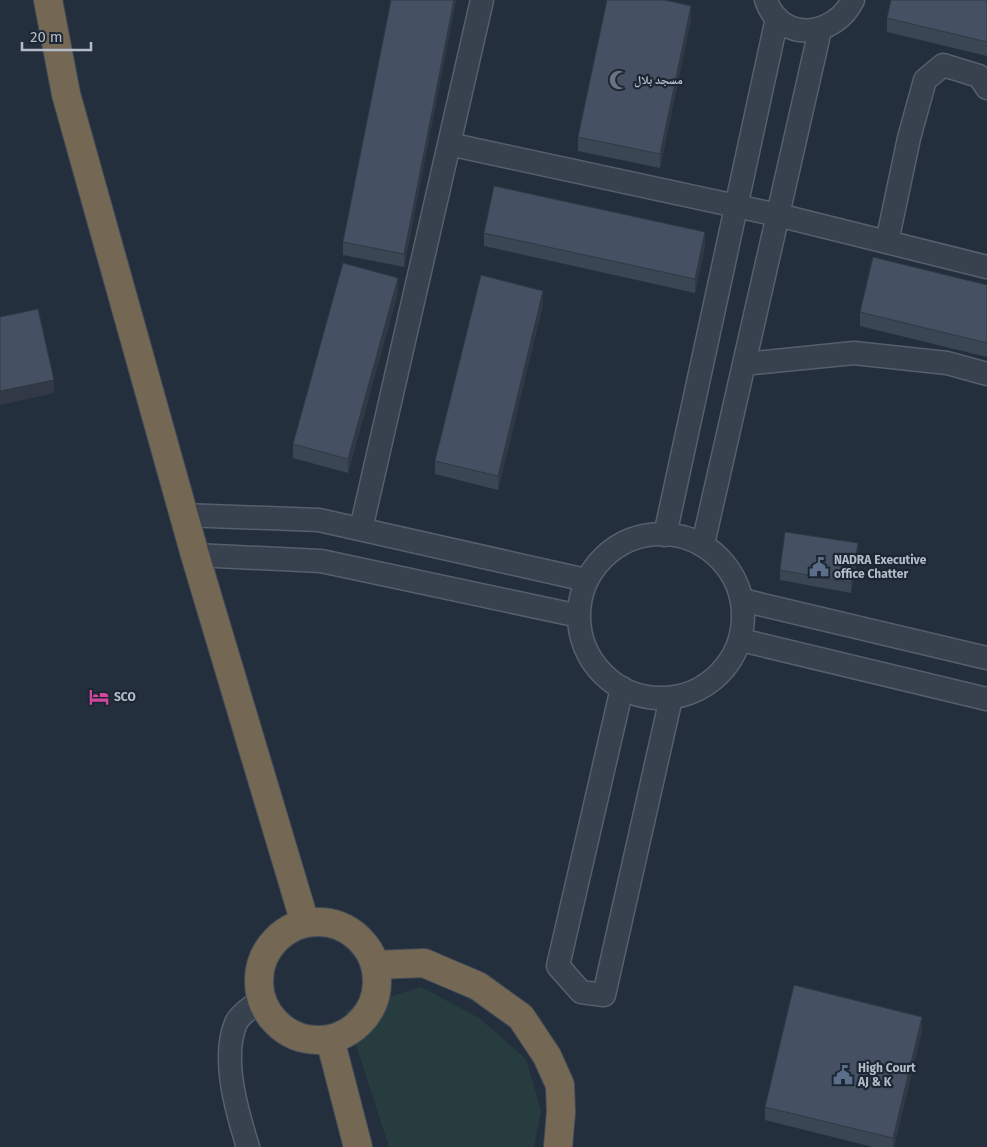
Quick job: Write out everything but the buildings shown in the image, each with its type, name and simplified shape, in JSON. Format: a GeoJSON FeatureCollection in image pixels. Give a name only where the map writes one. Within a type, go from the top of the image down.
{"type":"FeatureCollection","features":[{"type":"Feature","properties":{"kind":"highway"},"geometry":{"type":"LineString","coordinates":[[48,0],[66,94],[195,555],[305,923]]}},
{"type":"Feature","properties":{"kind":"highway"},"geometry":{"type":"LineString","coordinates":[[325,922],[344,928],[360,938],[372,954],[375,966],[377,992],[370,1011],[358,1026],[341,1036],[322,1040],[303,1038],[285,1030],[270,1016],[262,999],[259,980],[262,960],[272,943],[287,930],[305,923],[325,922]]}},
{"type":"Feature","properties":{"kind":"highway"},"geometry":{"type":"LineString","coordinates":[[375,966],[424,963],[478,986],[521,1017],[547,1056],[560,1085],[561,1112],[558,1147]]}},
{"type":"Feature","properties":{"kind":"highway"},"geometry":{"type":"LineString","coordinates":[[330,1038],[358,1147]]}},
{"type":"Feature","properties":{"kind":"street"},"geometry":{"type":"LineString","coordinates":[[361,530],[482,0]]}},
{"type":"Feature","properties":{"kind":"street"},"geometry":{"type":"LineString","coordinates":[[772,9],[790,26],[804,31],[820,30],[835,23],[847,12],[853,0]]}},
{"type":"Feature","properties":{"kind":"street"},"geometry":{"type":"LineString","coordinates":[[665,535],[736,207],[772,9]]}},
{"type":"Feature","properties":{"kind":"street"},"geometry":{"type":"LineString","coordinates":[[703,544],[820,30]]}},
{"type":"Feature","properties":{"kind":"street"},"geometry":{"type":"LineString","coordinates":[[887,242],[909,138],[925,80],[943,65],[979,76],[987,88]]}},
{"type":"Feature","properties":{"kind":"street"},"geometry":{"type":"LineString","coordinates":[[449,144],[778,215],[980,265]]}},
{"type":"Feature","properties":{"kind":"street"},"geometry":{"type":"LineString","coordinates":[[744,364],[854,353],[947,363],[987,374]]}},
{"type":"Feature","properties":{"kind":"street"},"geometry":{"type":"LineString","coordinates":[[184,515],[320,520],[586,580]]}},
{"type":"Feature","properties":{"kind":"street"},"geometry":{"type":"LineString","coordinates":[[650,534],[665,535],[678,535],[703,544],[724,562],[738,586],[744,613],[741,640],[729,665],[709,684],[684,696],[657,699],[630,693],[607,679],[590,658],[580,633],[579,606],[586,580],[602,558],[624,542],[650,534]]}},
{"type":"Feature","properties":{"kind":"street"},"geometry":{"type":"LineString","coordinates":[[195,555],[322,561],[579,616]]}},
{"type":"Feature","properties":{"kind":"street"},"geometry":{"type":"LineString","coordinates":[[742,600],[987,658]]}},
{"type":"Feature","properties":{"kind":"street"},"geometry":{"type":"LineString","coordinates":[[741,640],[987,699]]}},
{"type":"Feature","properties":{"kind":"street"},"geometry":{"type":"LineString","coordinates":[[622,688],[558,966],[581,992],[604,995],[671,698]]}},
{"type":"Feature","properties":{"kind":"street"},"geometry":{"type":"LineString","coordinates":[[248,1147],[239,1121],[229,1060],[236,1021],[262,999]]}},
{"type":"Feature","properties":{"kind":"green space"},"geometry":{"type":"Polygon","coordinates":[[[421,987],[479,1018],[526,1059],[541,1111],[534,1147],[389,1147],[345,1011],[421,987]]]}},
{"type":"Feature","properties":{"kind":"place","name":"مسجد بلال"},"geometry":{"type":"Point","coordinates":[619,80]}},
{"type":"Feature","properties":{"kind":"place","name":"NADRA Executive office Chatter"},"geometry":{"type":"Point","coordinates":[819,567]}},
{"type":"Feature","properties":{"kind":"place","name":"SCO"},"geometry":{"type":"Point","coordinates":[99,697]}},
{"type":"Feature","properties":{"kind":"place","name":"High Court AJ & K"},"geometry":{"type":"Point","coordinates":[843,1075]}}]}
